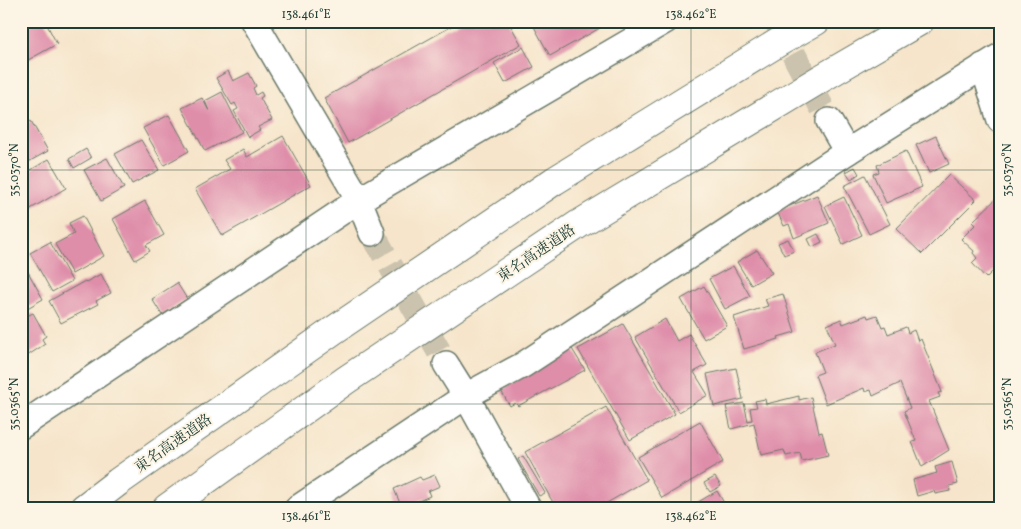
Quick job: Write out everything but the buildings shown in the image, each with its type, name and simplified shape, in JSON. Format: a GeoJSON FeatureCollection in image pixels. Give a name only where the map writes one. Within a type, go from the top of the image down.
{"type":"FeatureCollection","features":[{"type":"Feature","properties":{"kind":"highway","name":"東名高速道路"},"geometry":{"type":"LineString","coordinates":[[84,508],[334,330],[554,181],[816,21]]}},
{"type":"Feature","properties":{"kind":"highway","name":"東名高速道路"},"geometry":{"type":"LineString","coordinates":[[168,508],[346,380],[579,224],[920,21]]}},
{"type":"Feature","properties":{"kind":"street"},"geometry":{"type":"LineString","coordinates":[[254,21],[359,200],[372,233]]}},
{"type":"Feature","properties":{"kind":"street"},"geometry":{"type":"LineString","coordinates":[[21,426],[359,200],[665,21]]}},
{"type":"Feature","properties":{"kind":"street"},"geometry":{"type":"LineString","coordinates":[[298,508],[466,396],[523,365],[847,152],[991,61],[1000,120]]}},
{"type":"Feature","properties":{"kind":"street"},"geometry":{"type":"LineString","coordinates":[[829,121],[847,152]]}},
{"type":"Feature","properties":{"kind":"street"},"geometry":{"type":"LineString","coordinates":[[446,364],[466,396],[528,508]]}},
{"type":"Feature","properties":{"kind":"tunnel"},"geometry":{"type":"LineString","coordinates":[[776,21],[829,121]]}},
{"type":"Feature","properties":{"kind":"tunnel"},"geometry":{"type":"LineString","coordinates":[[372,233],[446,364]]}}]}
